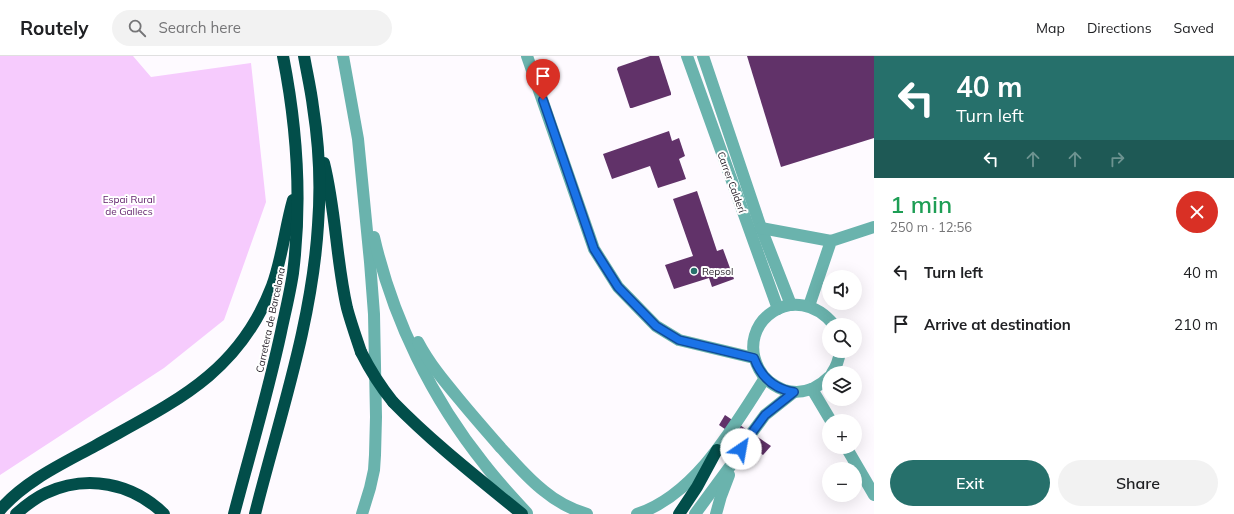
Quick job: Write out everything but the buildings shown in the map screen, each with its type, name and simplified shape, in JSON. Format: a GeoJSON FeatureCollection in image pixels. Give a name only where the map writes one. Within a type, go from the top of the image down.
{"type":"FeatureCollection","features":[{"type":"Feature","properties":{"kind":"highway","name":"Carretera de Barcelona"},"geometry":{"type":"LineString","coordinates":[[234,514],[269,386],[289,294],[295,246],[298,184],[292,117],[283,56]]}},
{"type":"Feature","properties":{"kind":"highway"},"geometry":{"type":"LineString","coordinates":[[255,514],[299,349],[310,299],[316,248],[319,174],[313,106],[304,56]]}},
{"type":"Feature","properties":{"kind":"highway"},"geometry":{"type":"LineString","coordinates":[[316,141],[329,184],[339,262],[347,307],[354,333],[370,370],[380,386],[393,402],[414,423],[522,514]]}},
{"type":"Feature","properties":{"kind":"highway"},"geometry":{"type":"LineString","coordinates":[[0,510],[12,497],[43,475],[175,402],[217,370],[231,355],[244,339],[258,317],[272,286],[298,184]]}},
{"type":"Feature","properties":{"kind":"highway"},"geometry":{"type":"LineString","coordinates":[[679,514],[717,450]]}},
{"type":"Feature","properties":{"kind":"highway"},"geometry":{"type":"LineString","coordinates":[[16,514],[29,503],[45,493],[64,486],[80,483],[99,483],[116,486],[133,492],[149,501],[164,514]]}},
{"type":"Feature","properties":{"kind":"street"},"geometry":{"type":"LineString","coordinates":[[343,56],[358,139],[374,314],[376,417],[374,470],[362,514]]}},
{"type":"Feature","properties":{"kind":"street"},"geometry":{"type":"LineString","coordinates":[[527,56],[594,249],[618,287],[656,326],[679,340],[754,358]]}},
{"type":"Feature","properties":{"kind":"street","name":"Carrer Calderí"},"geometry":{"type":"LineString","coordinates":[[687,56],[778,309]]}},
{"type":"Feature","properties":{"kind":"street","name":"Carrer Calderí"},"geometry":{"type":"LineString","coordinates":[[703,56],[761,228],[790,305]]}},
{"type":"Feature","properties":{"kind":"street"},"geometry":{"type":"LineString","coordinates":[[363,190],[378,256],[387,284],[410,343],[429,382],[445,410],[484,465],[528,514]]}},
{"type":"Feature","properties":{"kind":"street"},"geometry":{"type":"LineString","coordinates":[[761,228],[830,241],[874,227]]}},
{"type":"Feature","properties":{"kind":"street"},"geometry":{"type":"LineString","coordinates":[[809,306],[830,241]]}},
{"type":"Feature","properties":{"kind":"street"},"geometry":{"type":"LineString","coordinates":[[387,284],[425,355],[446,384],[484,429],[544,492],[573,510],[587,514]]}},
{"type":"Feature","properties":{"kind":"street"},"geometry":{"type":"LineString","coordinates":[[822,384],[806,391],[794,392],[778,388],[760,372],[754,358],[753,347],[755,335],[760,324],[768,315],[778,309],[790,305],[809,306],[829,318]]}},
{"type":"Feature","properties":{"kind":"street"},"geometry":{"type":"LineString","coordinates":[[637,514],[660,504],[685,485],[717,450],[765,378]]}},
{"type":"Feature","properties":{"kind":"street"},"geometry":{"type":"LineString","coordinates":[[812,389],[827,414]]}},
{"type":"Feature","properties":{"kind":"street"},"geometry":{"type":"LineString","coordinates":[[695,514],[734,461],[748,438],[765,415],[794,392]]}},
{"type":"Feature","properties":{"kind":"street"},"geometry":{"type":"LineString","coordinates":[[850,454],[874,495]]}},
{"type":"Feature","properties":{"kind":"street"},"geometry":{"type":"LineString","coordinates":[[716,514],[734,461]]}},
{"type":"Feature","properties":{"kind":"green space","name":"Espai Rural de Gallecs"},"geometry":{"type":"Polygon","coordinates":[[[0,56],[133,56],[151,77],[251,63],[266,202],[224,320],[164,368],[0,475],[0,56]]]}},
{"type":"Feature","properties":{"kind":"place","name":"Repsol"},"geometry":{"type":"Point","coordinates":[694,271]}},
{"type":"Feature","properties":{"kind":"route"},"geometry":{"type":"LineString","coordinates":[[543,100],[594,249],[618,287],[656,326],[679,340],[754,358],[756,365],[765,378],[778,388],[794,392],[765,415],[741,449]]}}]}
